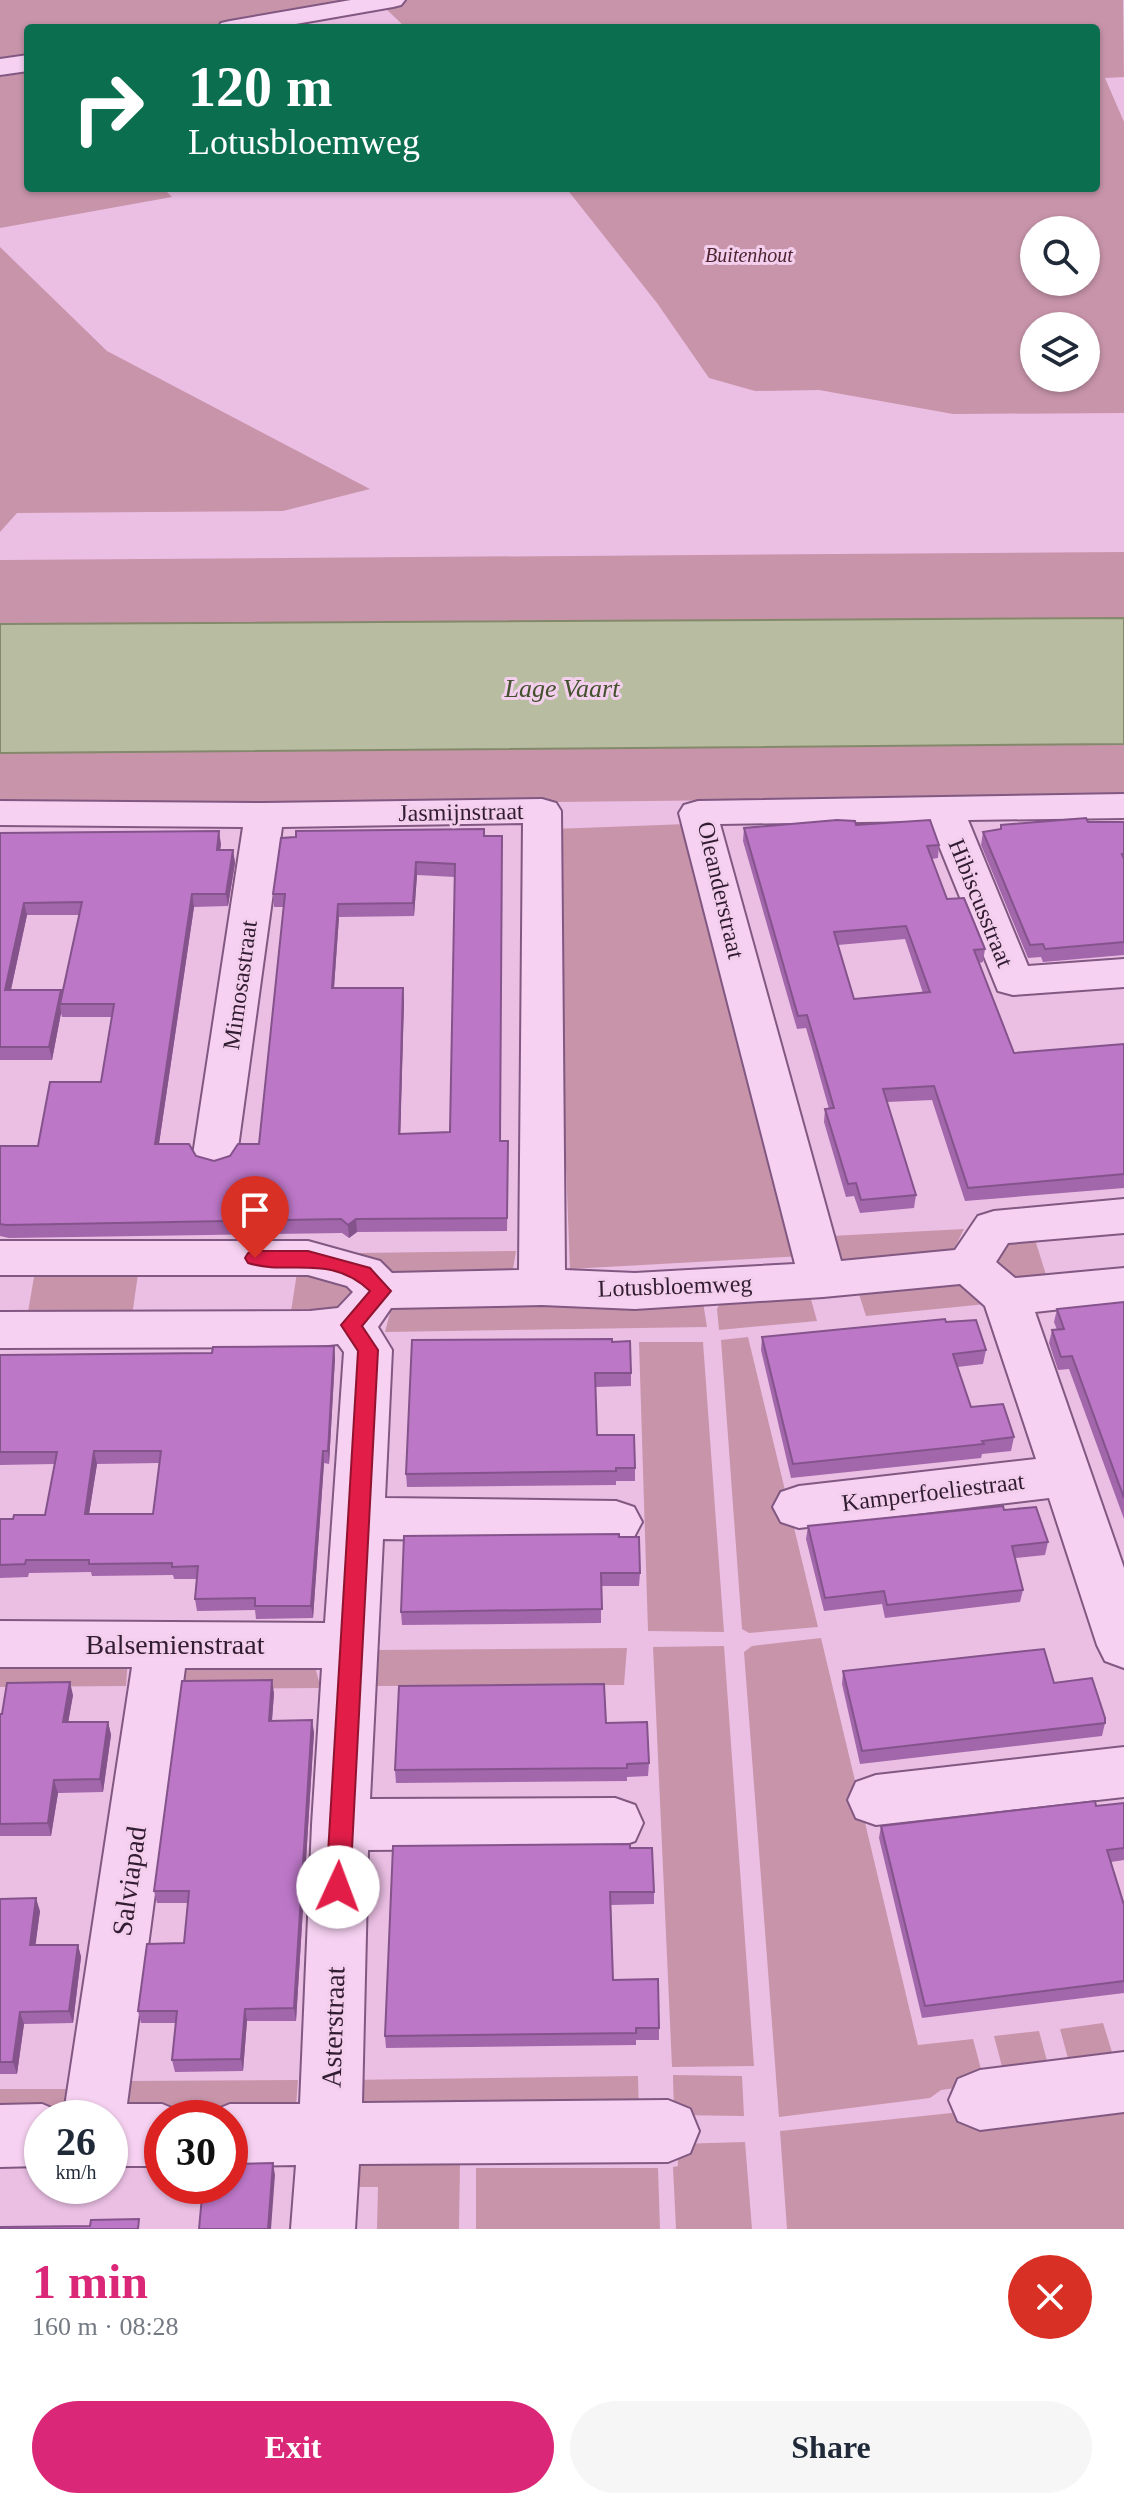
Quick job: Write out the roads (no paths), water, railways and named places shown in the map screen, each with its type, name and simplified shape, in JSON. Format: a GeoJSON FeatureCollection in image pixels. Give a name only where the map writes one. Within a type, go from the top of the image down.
{"type":"FeatureCollection","features":[{"type":"Feature","properties":{"kind":"street"},"geometry":{"type":"LineString","coordinates":[[253,24],[393,0]]}},
{"type":"Feature","properties":{"kind":"street"},"geometry":{"type":"LineString","coordinates":[[0,67],[24,64]]}},
{"type":"Feature","properties":{"kind":"street","name":"Oleanderstraat"},"geometry":{"type":"LineString","coordinates":[[823,1280],[698,813],[944,810],[1121,813]]}},
{"type":"Feature","properties":{"kind":"street","name":"Hibiscusstraat"},"geometry":{"type":"LineString","coordinates":[[944,810],[1013,981],[1124,973]]}},
{"type":"Feature","properties":{"kind":"street","name":"Jasmijnstraat"},"geometry":{"type":"LineString","coordinates":[[0,813],[264,815],[542,811],[542,1287]]}},
{"type":"Feature","properties":{"kind":"street","name":"Mimosastraat"},"geometry":{"type":"LineString","coordinates":[[215,1155],[264,815]]}},
{"type":"Feature","properties":{"kind":"street"},"geometry":{"type":"LineString","coordinates":[[1119,1615],[1067,1476],[1006,1297],[969,1266],[994,1228],[1124,1216]]}},
{"type":"Feature","properties":{"kind":"street"},"geometry":{"type":"LineString","coordinates":[[0,1258],[308,1258],[363,1273],[366,1308]]}},
{"type":"Feature","properties":{"kind":"street","name":"Lotusbloemweg"},"geometry":{"type":"LineString","coordinates":[[0,1330],[310,1329],[366,1308],[542,1287],[635,1291],[823,1280],[969,1266]]}},
{"type":"Feature","properties":{"kind":"street"},"geometry":{"type":"LineString","coordinates":[[1006,1297],[1124,1285]]}},
{"type":"Feature","properties":{"kind":"street","name":"Asterstraat"},"geometry":{"type":"LineString","coordinates":[[323,2229],[330,2136],[340,1825],[368,1350],[366,1308]]}},
{"type":"Feature","properties":{"kind":"street","name":"Kamperfoeliestraat"},"geometry":{"type":"LineString","coordinates":[[799,1507],[1067,1476]]}},
{"type":"Feature","properties":{"kind":"street"},"geometry":{"type":"LineString","coordinates":[[358,1518],[616,1522]]}},
{"type":"Feature","properties":{"kind":"street","name":"Salviapad"},"geometry":{"type":"LineString","coordinates":[[97,2100],[162,1643]]}},
{"type":"Feature","properties":{"kind":"street","name":"Balsemienstraat"},"geometry":{"type":"LineString","coordinates":[[0,1644],[351,1646]]}},
{"type":"Feature","properties":{"kind":"street"},"geometry":{"type":"LineString","coordinates":[[876,1800],[1124,1772]]}},
{"type":"Feature","properties":{"kind":"street"},"geometry":{"type":"LineString","coordinates":[[340,1825],[615,1823]]}},
{"type":"Feature","properties":{"kind":"street"},"geometry":{"type":"LineString","coordinates":[[980,2100],[1124,2082]]}},
{"type":"Feature","properties":{"kind":"street"},"geometry":{"type":"LineString","coordinates":[[248,2135],[668,2131]]}},
{"type":"Feature","properties":{"kind":"street"},"geometry":{"type":"LineString","coordinates":[[0,2136],[24,2135]]}},
{"type":"Feature","properties":{"kind":"water","name":"Lage Vaart"},"geometry":{"type":"Polygon","coordinates":[[[1124,618],[1124,744],[0,753],[0,624],[1124,618]]]}},
{"type":"Feature","properties":{"kind":"park label","name":"Buitenhout"},"geometry":{"type":"Point","coordinates":[749,255]}}]}
